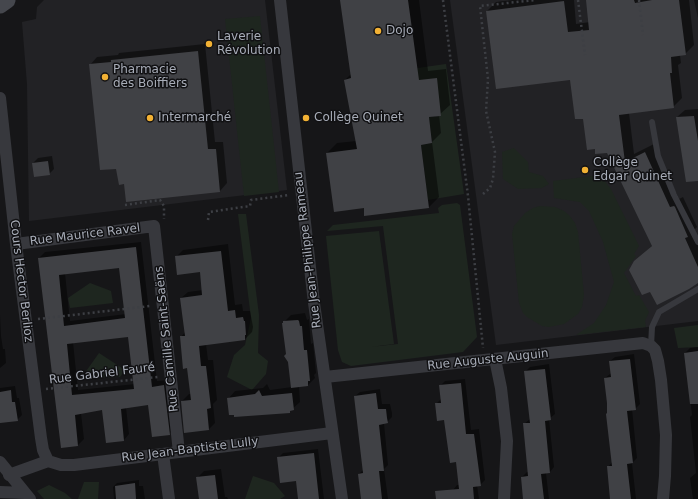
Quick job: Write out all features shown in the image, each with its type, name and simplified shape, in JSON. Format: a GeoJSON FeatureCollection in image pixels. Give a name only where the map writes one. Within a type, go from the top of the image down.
{"type":"FeatureCollection","features":[{"type":"Feature","properties":{"kind":"street"},"geometry":{"type":"LineString","coordinates":[[0,5],[7,0]]}},
{"type":"Feature","properties":{"kind":"street","name":"Rue Jean-Philippe Rameau"},"geometry":{"type":"LineString","coordinates":[[280,0],[314,303],[342,499]]}},
{"type":"Feature","properties":{"kind":"street","name":"Cours Hector Berlioz"},"geometry":{"type":"LineString","coordinates":[[0,98],[16,244],[35,391],[42,444],[48,462]]}},
{"type":"Feature","properties":{"kind":"street","name":"Rue Maurice Ravel"},"geometry":{"type":"LineString","coordinates":[[16,244],[159,226]]}},
{"type":"Feature","properties":{"kind":"street","name":"Rue Camille Saint-Saëns"},"geometry":{"type":"LineString","coordinates":[[159,226],[163,305],[179,452]]}},
{"type":"Feature","properties":{"kind":"street","name":"Rue Auguste Auguin"},"geometry":{"type":"LineString","coordinates":[[325,377],[489,360],[638,342],[651,346]]}},
{"type":"Feature","properties":{"kind":"street"},"geometry":{"type":"LineString","coordinates":[[651,346],[655,350],[658,361],[666,435],[663,499]]}},
{"type":"Feature","properties":{"kind":"street"},"geometry":{"type":"LineString","coordinates":[[489,360],[500,388],[507,441],[504,499]]}},
{"type":"Feature","properties":{"kind":"street","name":"Rue Jean-Baptiste Lully"},"geometry":{"type":"LineString","coordinates":[[48,462],[61,465],[74,465],[332,433]]}},
{"type":"Feature","properties":{"kind":"street"},"geometry":{"type":"LineString","coordinates":[[163,454],[170,499]]}},
{"type":"Feature","properties":{"kind":"street"},"geometry":{"type":"LineString","coordinates":[[0,462],[27,496]]}},
{"type":"Feature","properties":{"kind":"street"},"geometry":{"type":"LineString","coordinates":[[10,474],[48,462]]}},
{"type":"Feature","properties":{"kind":"street"},"geometry":{"type":"LineString","coordinates":[[0,492],[27,496]]}},
{"type":"Feature","properties":{"kind":"lane"},"geometry":{"type":"LineString","coordinates":[[652,122],[658,156],[674,195],[698,242]]}},
{"type":"Feature","properties":{"kind":"lane"},"geometry":{"type":"LineString","coordinates":[[651,346],[652,327],[659,312],[698,289]]}},
{"type":"Feature","properties":{"kind":"path"},"geometry":{"type":"LineString","coordinates":[[443,0],[489,360]]}},
{"type":"Feature","properties":{"kind":"path"},"geometry":{"type":"LineString","coordinates":[[483,194],[490,188],[493,179],[495,152],[486,111],[488,79],[480,6],[535,0]]}},
{"type":"Feature","properties":{"kind":"path"},"geometry":{"type":"LineString","coordinates":[[578,0],[585,55]]}},
{"type":"Feature","properties":{"kind":"path"},"geometry":{"type":"LineString","coordinates":[[639,0],[643,35]]}},
{"type":"Feature","properties":{"kind":"path"},"geometry":{"type":"LineString","coordinates":[[208,220],[209,212],[250,206],[251,200],[301,194]]}},
{"type":"Feature","properties":{"kind":"path"},"geometry":{"type":"LineString","coordinates":[[125,205],[160,200],[164,206],[159,226]]}},
{"type":"Feature","properties":{"kind":"path"},"geometry":{"type":"LineString","coordinates":[[26,321],[163,305]]}},
{"type":"Feature","properties":{"kind":"path","name":"Rue Gabriel Fauré"},"geometry":{"type":"LineString","coordinates":[[35,391],[171,375]]}},
{"type":"Feature","properties":{"kind":"shaded area"},"geometry":{"type":"Polygon","coordinates":[[[44,0],[265,0],[287,190],[29,221],[27,84],[22,22],[36,19],[37,7],[44,0]]]}},
{"type":"Feature","properties":{"kind":"shaded area","name":"Collège Edgar Quinet"},"geometry":{"type":"Polygon","coordinates":[[[450,0],[694,0],[698,18],[698,321],[496,345],[450,0]]]}},
{"type":"Feature","properties":{"kind":"shaded area"},"geometry":{"type":"Polygon","coordinates":[[[260,16],[279,192],[244,196],[225,19],[260,16]]]}},
{"type":"Feature","properties":{"kind":"shaded area"},"geometry":{"type":"Polygon","coordinates":[[[446,64],[464,194],[428,200],[421,145],[432,143],[429,117],[441,116],[369,85],[367,75],[446,64]]]}},
{"type":"Feature","properties":{"kind":"shaded area"},"geometry":{"type":"Polygon","coordinates":[[[514,148],[528,162],[529,172],[543,176],[549,184],[542,188],[518,189],[503,179],[502,152],[514,148]]]}},
{"type":"Feature","properties":{"kind":"shaded area"},"geometry":{"type":"Polygon","coordinates":[[[600,175],[611,189],[639,246],[634,254],[636,256],[624,273],[636,296],[639,295],[649,312],[645,321],[646,327],[576,335],[594,323],[606,305],[614,282],[603,242],[589,211],[580,202],[554,198],[553,181],[600,175]]]}},
{"type":"Feature","properties":{"kind":"shaded area"},"geometry":{"type":"Polygon","coordinates":[[[457,203],[460,205],[477,337],[463,352],[351,366],[342,362],[338,350],[326,236],[379,231],[394,344],[370,347],[398,344],[383,226],[327,231],[333,225],[439,213],[438,208],[442,205],[457,203]]]}},
{"type":"Feature","properties":{"kind":"shaded area"},"geometry":{"type":"Polygon","coordinates":[[[540,206],[555,207],[564,211],[575,223],[578,232],[584,295],[582,307],[578,314],[564,324],[549,327],[542,326],[527,317],[523,313],[519,303],[512,234],[514,226],[525,213],[540,206]]]}},
{"type":"Feature","properties":{"kind":"shaded area"},"geometry":{"type":"Polygon","coordinates":[[[238,214],[246,214],[259,315],[258,353],[268,361],[266,374],[252,390],[227,377],[234,355],[245,345],[251,318],[238,214]]]}},
{"type":"Feature","properties":{"kind":"shaded area"},"geometry":{"type":"Polygon","coordinates":[[[90,283],[111,291],[113,303],[70,308],[68,298],[90,283]]]}},
{"type":"Feature","properties":{"kind":"shaded area"},"geometry":{"type":"Polygon","coordinates":[[[698,325],[698,347],[678,348],[674,328],[698,325]]]}},
{"type":"Feature","properties":{"kind":"shaded area"},"geometry":{"type":"Polygon","coordinates":[[[99,353],[125,370],[120,377],[82,377],[99,353]]]}},
{"type":"Feature","properties":{"kind":"shaded area"},"geometry":{"type":"Polygon","coordinates":[[[253,476],[274,483],[285,496],[280,499],[245,499],[253,476]]]}},
{"type":"Feature","properties":{"kind":"shaded area"},"geometry":{"type":"Polygon","coordinates":[[[84,482],[99,482],[98,499],[78,499],[84,482]]]}},
{"type":"Feature","properties":{"kind":"shaded area"},"geometry":{"type":"Polygon","coordinates":[[[49,485],[65,493],[72,499],[44,499],[37,491],[49,485]]]}},
{"type":"Feature","properties":{"kind":"building"},"geometry":{"type":"Polygon","coordinates":[[[340,0],[408,0],[419,80],[437,78],[441,116],[429,117],[432,143],[421,145],[429,208],[364,216],[364,208],[334,212],[326,153],[357,149],[344,80],[351,78],[340,0]]]}},
{"type":"Feature","properties":{"kind":"building"},"geometry":{"type":"Polygon","coordinates":[[[586,0],[634,0],[635,3],[652,0],[679,0],[686,55],[671,57],[672,73],[670,73],[674,108],[619,115],[625,162],[645,152],[670,207],[675,207],[688,237],[685,238],[698,267],[698,283],[657,305],[650,292],[642,295],[629,270],[634,261],[652,246],[607,153],[595,154],[595,149],[587,150],[583,119],[575,119],[570,80],[496,89],[486,11],[564,1],[568,32],[589,30],[586,0]]]}},
{"type":"Feature","properties":{"kind":"building","name":"Intermarché"},"geometry":{"type":"Polygon","coordinates":[[[198,51],[208,149],[216,149],[220,192],[126,202],[124,184],[119,185],[116,169],[100,170],[89,64],[111,62],[111,60],[198,51]]]}},
{"type":"Feature","properties":{"kind":"building"},"geometry":{"type":"Polygon","coordinates":[[[694,116],[698,141],[698,181],[686,182],[676,117],[694,116]]]}},
{"type":"Feature","properties":{"kind":"building"},"geometry":{"type":"Polygon","coordinates":[[[48,161],[50,175],[34,177],[32,163],[48,161]]]}},
{"type":"Feature","properties":{"kind":"building"},"geometry":{"type":"Polygon","coordinates":[[[136,247],[152,387],[164,385],[170,435],[152,437],[148,405],[121,409],[124,441],[106,443],[102,410],[75,415],[78,446],[61,448],[38,258],[136,247]],[[119,268],[59,275],[64,326],[125,318],[119,268]],[[128,337],[67,344],[72,395],[134,389],[128,337]]]}},
{"type":"Feature","properties":{"kind":"building"},"geometry":{"type":"Polygon","coordinates":[[[221,251],[228,311],[235,310],[236,318],[243,317],[245,321],[245,340],[199,346],[201,366],[206,366],[211,408],[207,409],[209,430],[184,433],[181,401],[191,400],[187,368],[183,369],[180,336],[185,336],[180,298],[202,295],[200,272],[177,275],[175,256],[221,251]]]}},
{"type":"Feature","properties":{"kind":"building"},"geometry":{"type":"Polygon","coordinates":[[[298,320],[300,326],[302,326],[304,350],[307,350],[310,381],[308,381],[308,386],[291,388],[288,362],[284,356],[286,354],[282,323],[283,321],[298,320]]]}},
{"type":"Feature","properties":{"kind":"building"},"geometry":{"type":"Polygon","coordinates":[[[698,351],[698,404],[690,404],[684,353],[698,351]]]}},
{"type":"Feature","properties":{"kind":"building"},"geometry":{"type":"Polygon","coordinates":[[[630,359],[636,410],[627,411],[633,463],[627,464],[631,499],[610,499],[607,466],[612,466],[606,414],[607,403],[604,378],[611,377],[609,361],[630,359]]]}},
{"type":"Feature","properties":{"kind":"building"},"geometry":{"type":"Polygon","coordinates":[[[545,369],[551,420],[545,421],[550,473],[541,474],[544,499],[523,499],[521,477],[528,476],[523,423],[530,423],[524,371],[545,369]]]}},
{"type":"Feature","properties":{"kind":"building"},"geometry":{"type":"Polygon","coordinates":[[[461,383],[466,434],[474,434],[481,486],[473,487],[474,499],[436,499],[435,491],[459,489],[456,462],[450,463],[444,420],[437,421],[435,403],[441,403],[439,385],[461,383]]]}},
{"type":"Feature","properties":{"kind":"building"},"geometry":{"type":"Polygon","coordinates":[[[11,390],[12,402],[15,402],[18,421],[0,423],[0,392],[11,390]]]}},
{"type":"Feature","properties":{"kind":"building"},"geometry":{"type":"Polygon","coordinates":[[[259,390],[262,396],[292,393],[294,410],[290,411],[290,413],[234,417],[234,415],[229,415],[227,398],[255,394],[259,390]]]}},
{"type":"Feature","properties":{"kind":"building"},"geometry":{"type":"Polygon","coordinates":[[[376,393],[378,409],[386,409],[388,423],[379,425],[384,471],[379,471],[382,499],[361,499],[358,474],[363,473],[354,396],[376,393]]]}},
{"type":"Feature","properties":{"kind":"building"},"geometry":{"type":"Polygon","coordinates":[[[314,453],[319,499],[298,499],[296,481],[280,483],[277,457],[314,453]]]}},
{"type":"Feature","properties":{"kind":"building"},"geometry":{"type":"Polygon","coordinates":[[[215,475],[218,499],[199,499],[196,477],[215,475]]]}},
{"type":"Feature","properties":{"kind":"building"},"geometry":{"type":"Polygon","coordinates":[[[135,483],[136,499],[116,499],[115,486],[135,483]]]}},
{"type":"Feature","properties":{"kind":"place","name":"Dojo"},"geometry":{"type":"Point","coordinates":[378,31]}},
{"type":"Feature","properties":{"kind":"place","name":"Laverie Révolution"},"geometry":{"type":"Point","coordinates":[209,44]}},
{"type":"Feature","properties":{"kind":"place","name":"Pharmacie des Boiffiers"},"geometry":{"type":"Point","coordinates":[105,77]}},
{"type":"Feature","properties":{"kind":"place","name":"Intermarché"},"geometry":{"type":"Point","coordinates":[150,118]}},
{"type":"Feature","properties":{"kind":"place","name":"Collège Quinet"},"geometry":{"type":"Point","coordinates":[306,118]}},
{"type":"Feature","properties":{"kind":"place","name":"Collège Edgar Quinet"},"geometry":{"type":"Point","coordinates":[585,170]}}]}
